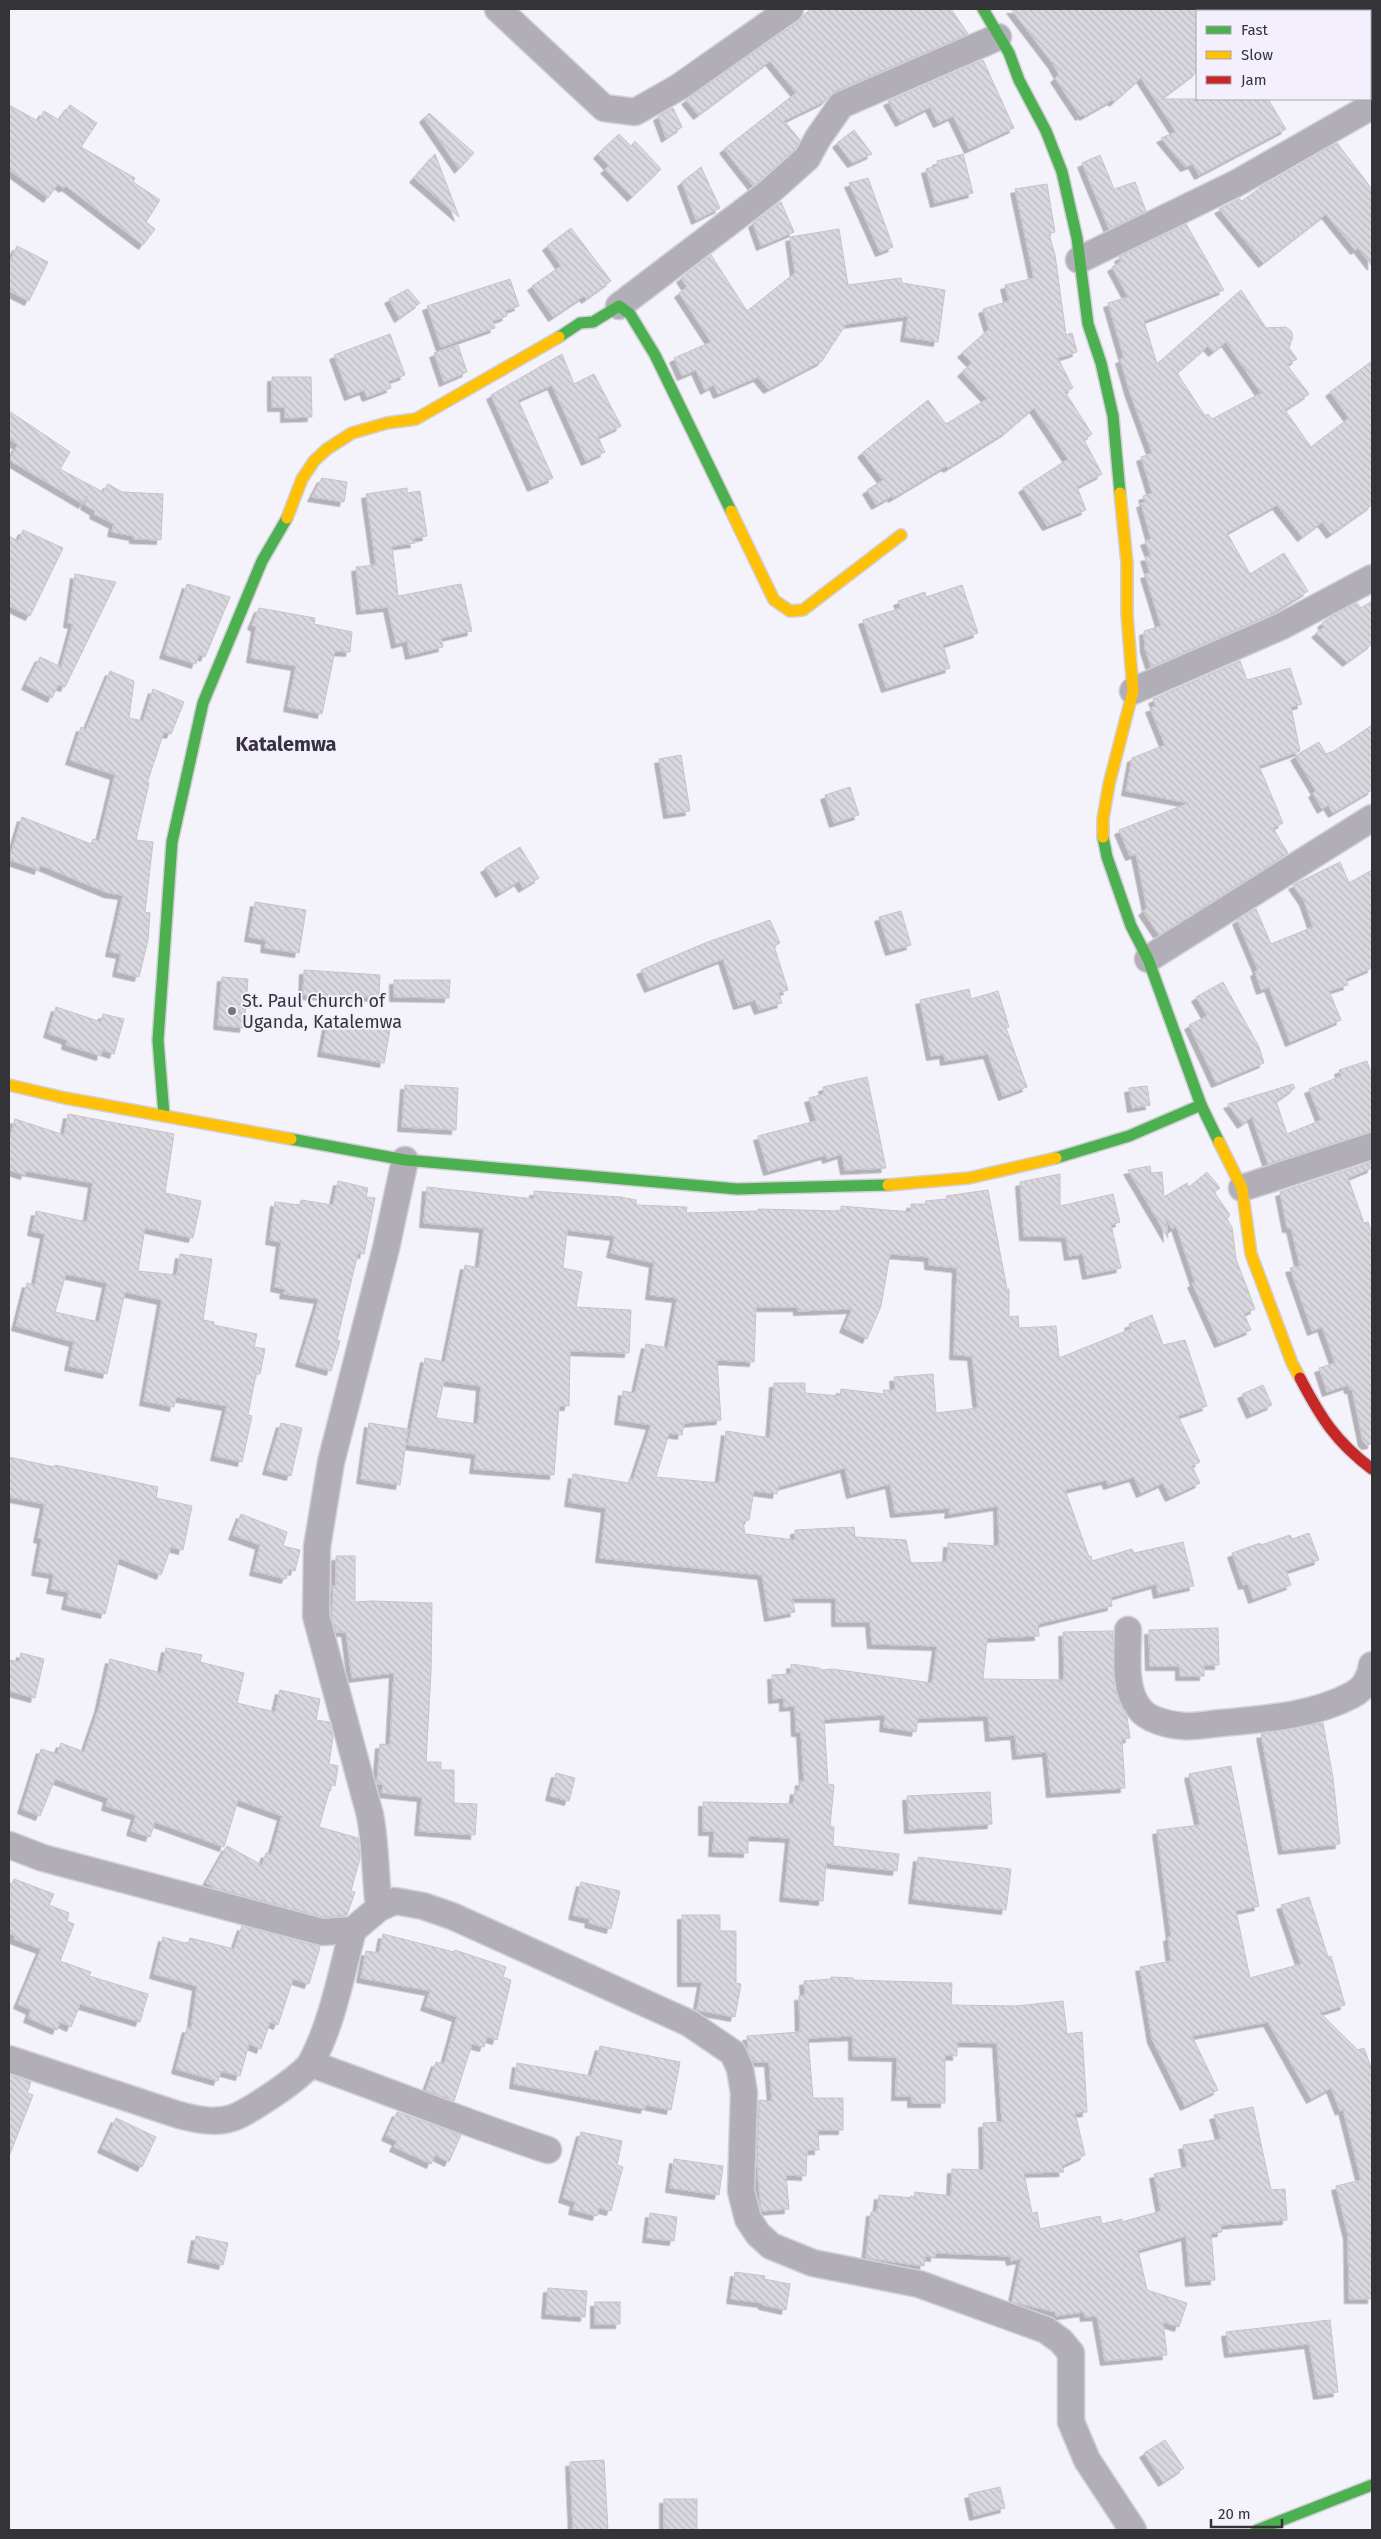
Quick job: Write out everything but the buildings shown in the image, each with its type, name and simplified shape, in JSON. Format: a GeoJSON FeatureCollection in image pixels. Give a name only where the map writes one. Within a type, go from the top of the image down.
{"type":"FeatureCollection","features":[{"type":"Feature","properties":{"kind":"street"},"geometry":{"type":"LineString","coordinates":[[498,9],[604,108],[635,112],[679,87],[790,9]]}},
{"type":"Feature","properties":{"kind":"street"},"geometry":{"type":"LineString","coordinates":[[983,9],[998,37],[1010,53],[1019,80],[1046,131],[1062,172],[1072,206],[1088,324],[1101,363],[1113,416],[1127,563],[1127,614],[1133,691],[1109,784],[1103,835],[1107,857],[1125,909],[1148,959],[1201,1105],[1242,1188],[1251,1254],[1292,1363],[1323,1421],[1351,1453],[1372,1469]]}},
{"type":"Feature","properties":{"kind":"street"},"geometry":{"type":"LineString","coordinates":[[164,1115],[158,1040],[164,934],[172,842],[189,760],[203,703],[222,656],[262,561],[291,510],[302,480],[314,461],[327,449],[352,433],[387,423],[416,419],[547,346],[580,323],[593,322],[601,315],[619,306],[769,192],[807,158],[818,138],[841,105],[998,37]]}},
{"type":"Feature","properties":{"kind":"street"},"geometry":{"type":"LineString","coordinates":[[1080,260],[1237,184],[1372,106]]}},
{"type":"Feature","properties":{"kind":"street"},"geometry":{"type":"LineString","coordinates":[[619,306],[630,314],[655,355],[774,600],[784,611],[793,613],[803,610],[901,536]]}},
{"type":"Feature","properties":{"kind":"street"},"geometry":{"type":"LineString","coordinates":[[1133,691],[1282,626],[1372,578]]}},
{"type":"Feature","properties":{"kind":"street"},"geometry":{"type":"LineString","coordinates":[[1148,959],[1372,818]]}},
{"type":"Feature","properties":{"kind":"street"},"geometry":{"type":"LineString","coordinates":[[9,1085],[65,1098],[405,1160],[737,1189],[911,1184],[969,1178],[1053,1159],[1129,1136],[1201,1105]]}},
{"type":"Feature","properties":{"kind":"street"},"geometry":{"type":"LineString","coordinates":[[1242,1188],[1372,1146]]}},
{"type":"Feature","properties":{"kind":"street"},"geometry":{"type":"LineString","coordinates":[[379,1908],[374,1871],[376,1846],[370,1815],[316,1616],[317,1547],[332,1462],[386,1248],[405,1160]]}},
{"type":"Feature","properties":{"kind":"street"},"geometry":{"type":"LineString","coordinates":[[1128,1630],[1131,1697],[1140,1710],[1150,1718],[1183,1726],[1267,1718],[1328,1704],[1352,1695],[1364,1686],[1370,1676],[1372,1665]]}},
{"type":"Feature","properties":{"kind":"street"},"geometry":{"type":"LineString","coordinates":[[9,1845],[43,1858],[281,1922],[322,1932],[353,1930]]}},
{"type":"Feature","properties":{"kind":"street"},"geometry":{"type":"LineString","coordinates":[[9,2059],[179,2115],[207,2121],[231,2118],[253,2107],[312,2064],[330,2017],[353,1930],[379,1908],[395,1901],[423,1906],[452,1916],[689,2022],[732,2052],[740,2069],[744,2093],[741,2191],[748,2219],[758,2234],[771,2246],[813,2263],[919,2284],[1046,2330],[1061,2340],[1071,2353],[1071,2422],[1088,2460],[1134,2530]]}},
{"type":"Feature","properties":{"kind":"street"},"geometry":{"type":"LineString","coordinates":[[312,2064],[389,2091],[481,2128],[548,2150]]}},
{"type":"Feature","properties":{"kind":"street"},"geometry":{"type":"LineString","coordinates":[[1257,2530],[1372,2485]]}},
{"type":"Feature","properties":{"kind":"traffic: fast"},"geometry":{"type":"LineString","coordinates":[[983,9],[1009,53],[1019,80],[1046,131],[1062,172],[1077,238],[1088,324],[1101,363],[1113,416],[1120,493]]}},
{"type":"Feature","properties":{"kind":"traffic: fast"},"geometry":{"type":"LineString","coordinates":[[559,337],[580,323],[593,322],[619,306],[630,314],[655,355],[731,511]]}},
{"type":"Feature","properties":{"kind":"traffic: fast"},"geometry":{"type":"LineString","coordinates":[[164,1115],[158,1040],[172,842],[203,703],[262,561],[287,518]]}},
{"type":"Feature","properties":{"kind":"traffic: fast"},"geometry":{"type":"LineString","coordinates":[[1103,837],[1107,857],[1131,926],[1148,959],[1201,1105],[1219,1142]]}},
{"type":"Feature","properties":{"kind":"traffic: fast"},"geometry":{"type":"LineString","coordinates":[[1056,1158],[1129,1136],[1201,1105]]}},
{"type":"Feature","properties":{"kind":"traffic: fast"},"geometry":{"type":"LineString","coordinates":[[291,1139],[405,1160],[737,1189],[888,1185]]}},
{"type":"Feature","properties":{"kind":"traffic: fast"},"geometry":{"type":"LineString","coordinates":[[1257,2530],[1372,2485]]}},
{"type":"Feature","properties":{"kind":"traffic: slow"},"geometry":{"type":"LineString","coordinates":[[287,518],[302,479],[314,461],[327,449],[352,433],[387,423],[416,419],[559,337]]}},
{"type":"Feature","properties":{"kind":"traffic: slow"},"geometry":{"type":"LineString","coordinates":[[1103,837],[1103,819],[1109,784],[1133,691],[1127,614],[1127,563],[1120,493]]}},
{"type":"Feature","properties":{"kind":"traffic: slow"},"geometry":{"type":"LineString","coordinates":[[731,511],[774,600],[790,611],[803,610],[901,535]]}},
{"type":"Feature","properties":{"kind":"traffic: slow"},"geometry":{"type":"LineString","coordinates":[[9,1085],[65,1098],[291,1139]]}},
{"type":"Feature","properties":{"kind":"traffic: slow"},"geometry":{"type":"LineString","coordinates":[[1219,1142],[1242,1188],[1251,1254],[1292,1363],[1300,1378]]}},
{"type":"Feature","properties":{"kind":"traffic: slow"},"geometry":{"type":"LineString","coordinates":[[888,1185],[969,1178],[1056,1158]]}},
{"type":"Feature","properties":{"kind":"traffic: jam"},"geometry":{"type":"LineString","coordinates":[[1300,1378],[1330,1428],[1359,1459],[1372,1469]]}},
{"type":"Feature","properties":{"kind":"place","name":"St. Paul Church of Uganda, Katalemwa"},"geometry":{"type":"Point","coordinates":[232,1011]}},
{"type":"Feature","properties":{"kind":"district","name":"Katalemwa"},"geometry":{"type":"Point","coordinates":[286,744]}}]}
